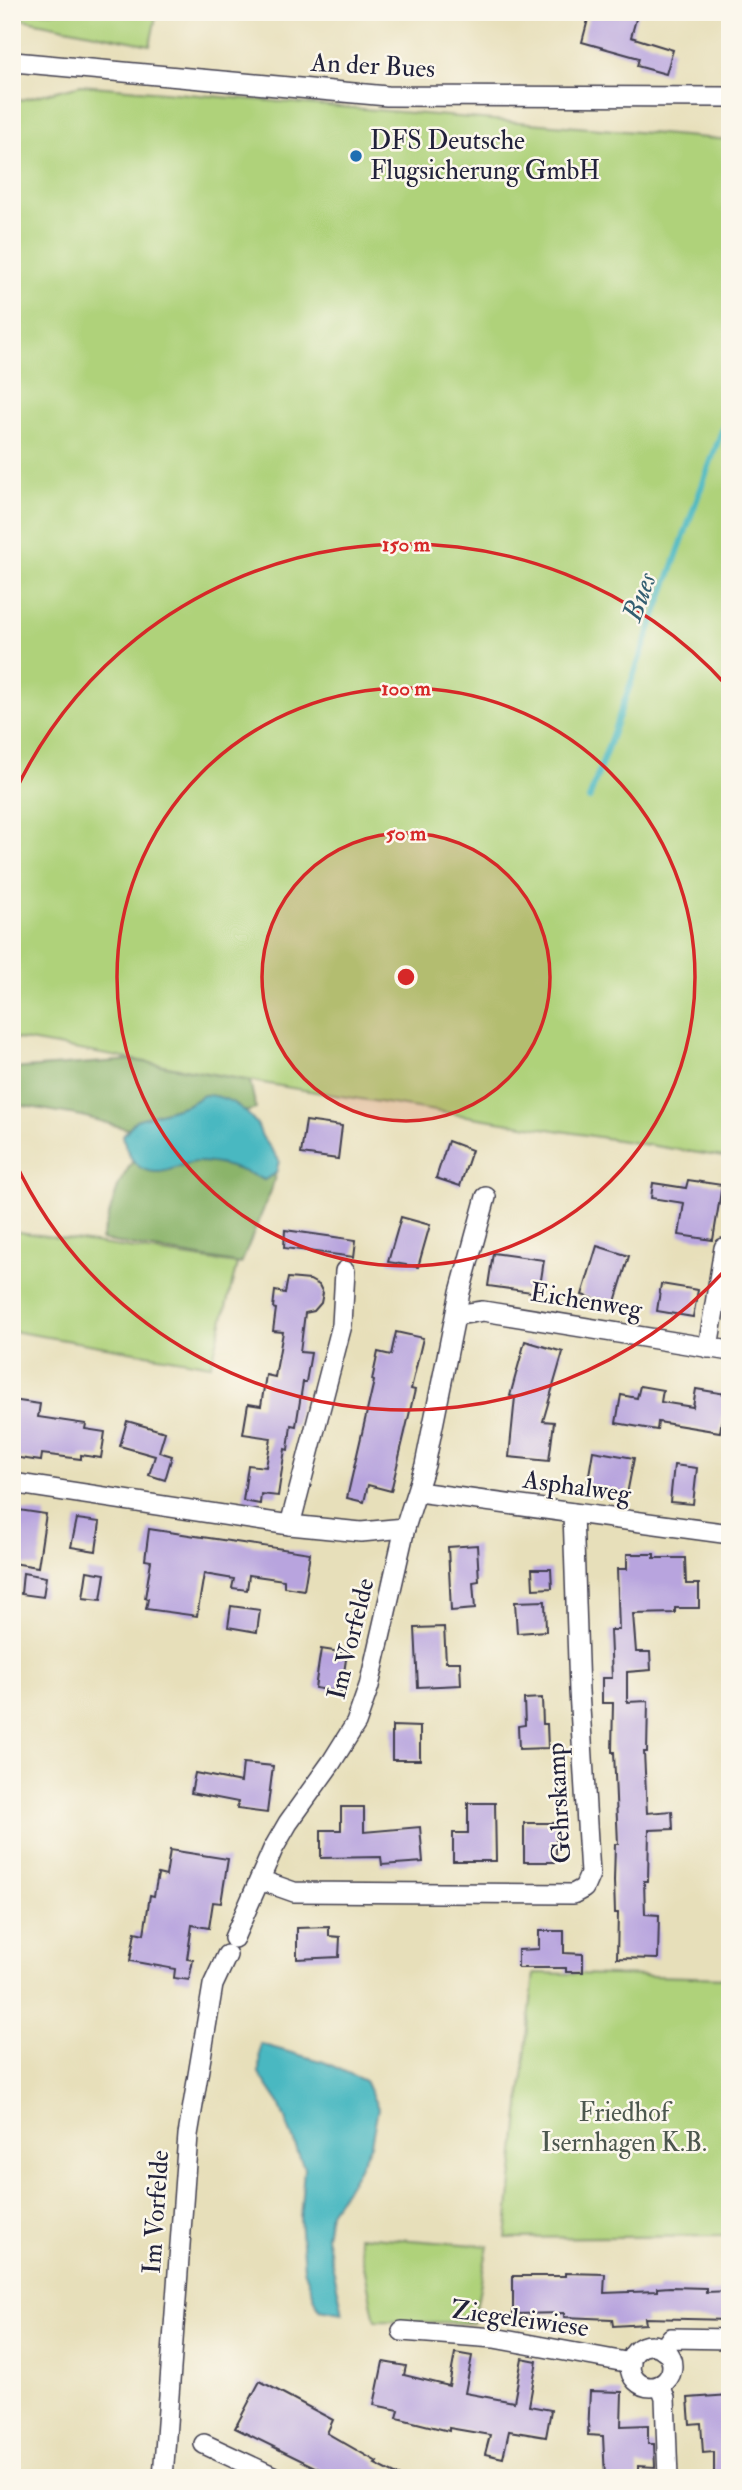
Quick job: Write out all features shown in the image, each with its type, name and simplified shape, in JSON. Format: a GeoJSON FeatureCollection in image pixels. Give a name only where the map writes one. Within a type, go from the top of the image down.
{"type":"FeatureCollection","features":[{"type":"Feature","properties":{"kind":"street","name":"An der Bues"},"geometry":{"type":"LineString","coordinates":[[14,62],[387,96],[730,97]]}},
{"type":"Feature","properties":{"kind":"street"},"geometry":{"type":"LineString","coordinates":[[418,1492],[456,1315],[486,1197]]}},
{"type":"Feature","properties":{"kind":"street"},"geometry":{"type":"LineString","coordinates":[[708,1348],[724,1248]]}},
{"type":"Feature","properties":{"kind":"street"},"geometry":{"type":"LineString","coordinates":[[290,1525],[342,1325],[345,1271]]}},
{"type":"Feature","properties":{"kind":"street","name":"Eichenweg"},"geometry":{"type":"LineString","coordinates":[[456,1315],[482,1311],[730,1351]]}},
{"type":"Feature","properties":{"kind":"street"},"geometry":{"type":"LineString","coordinates":[[12,1483],[290,1525],[361,1532],[405,1528]]}},
{"type":"Feature","properties":{"kind":"street","name":"Asphalweg"},"geometry":{"type":"LineString","coordinates":[[418,1492],[730,1534]]}},
{"type":"Feature","properties":{"kind":"street","name":"Im Vorfelde"},"geometry":{"type":"LineString","coordinates":[[163,2478],[188,2135],[213,1985],[273,1849],[356,1723],[369,1686],[405,1528],[418,1492]]}},
{"type":"Feature","properties":{"kind":"street","name":"Gehrskamp"},"geometry":{"type":"LineString","coordinates":[[260,1880],[294,1892],[573,1894],[584,1888],[590,1874],[579,1691],[573,1513]]}},
{"type":"Feature","properties":{"kind":"street","name":"Ziegeleiwiese"},"geometry":{"type":"LineString","coordinates":[[402,2331],[494,2338],[631,2363]]}},
{"type":"Feature","properties":{"kind":"street"},"geometry":{"type":"LineString","coordinates":[[663,2349],[671,2338],[730,2339]]}},
{"type":"Feature","properties":{"kind":"street"},"geometry":{"type":"LineString","coordinates":[[653,2345],[663,2349],[671,2359],[672,2368],[668,2378],[660,2385],[647,2387],[639,2384],[632,2375],[631,2363],[634,2354],[642,2347],[653,2345]]}},
{"type":"Feature","properties":{"kind":"street"},"geometry":{"type":"LineString","coordinates":[[660,2385],[665,2398],[668,2478]]}},
{"type":"Feature","properties":{"kind":"street"},"geometry":{"type":"LineString","coordinates":[[204,2444],[277,2478]]}},
{"type":"Feature","properties":{"kind":"green space"},"geometry":{"type":"Polygon","coordinates":[[[12,12],[157,12],[150,45],[21,19],[12,16],[12,12]]]}},
{"type":"Feature","properties":{"kind":"green space"},"geometry":{"type":"Polygon","coordinates":[[[81,85],[730,140],[730,1158],[297,1089],[12,1038],[12,102],[81,85]]]}},
{"type":"Feature","properties":{"kind":"green space"},"geometry":{"type":"Polygon","coordinates":[[[133,1060],[250,1081],[256,1109],[245,1112],[237,1105],[204,1095],[187,1105],[136,1120],[128,1129],[82,1116],[12,1104],[12,1069],[133,1060]]]}},
{"type":"Feature","properties":{"kind":"green space"},"geometry":{"type":"Polygon","coordinates":[[[132,1162],[158,1172],[185,1163],[222,1164],[264,1180],[276,1172],[241,1264],[101,1240],[119,1184],[132,1162]]]}},
{"type":"Feature","properties":{"kind":"green space"},"geometry":{"type":"Polygon","coordinates":[[[12,1231],[237,1264],[211,1365],[12,1331],[12,1231]]]}},
{"type":"Feature","properties":{"kind":"green space","name":"Friedhof Isernhagen K.B."},"geometry":{"type":"Polygon","coordinates":[[[534,1973],[730,1978],[730,2236],[506,2238],[534,1973]]]}},
{"type":"Feature","properties":{"kind":"green space"},"geometry":{"type":"Polygon","coordinates":[[[358,2236],[488,2246],[473,2323],[375,2321],[358,2236]]]}},
{"type":"Feature","properties":{"kind":"water"},"geometry":{"type":"Polygon","coordinates":[[[204,1095],[226,1100],[251,1117],[279,1161],[276,1173],[264,1180],[240,1170],[206,1162],[193,1162],[156,1172],[136,1164],[131,1158],[123,1135],[136,1120],[187,1105],[204,1095]]]}},
{"type":"Feature","properties":{"kind":"water"},"geometry":{"type":"Polygon","coordinates":[[[260,2044],[324,2062],[365,2081],[378,2108],[371,2144],[354,2177],[330,2212],[326,2236],[343,2313],[319,2309],[304,2269],[300,2219],[304,2168],[279,2103],[259,2073],[260,2044]]]}},
{"type":"Feature","properties":{"kind":"building"},"geometry":{"type":"Polygon","coordinates":[[[590,12],[638,12],[631,37],[673,50],[666,74],[637,66],[639,58],[582,42],[590,12]]]}},
{"type":"Feature","properties":{"kind":"building"},"geometry":{"type":"Polygon","coordinates":[[[306,1121],[342,1126],[338,1159],[301,1154],[306,1121]]]}},
{"type":"Feature","properties":{"kind":"building"},"geometry":{"type":"Polygon","coordinates":[[[448,1141],[472,1150],[460,1186],[436,1178],[448,1141]]]}},
{"type":"Feature","properties":{"kind":"building"},"geometry":{"type":"Polygon","coordinates":[[[688,1180],[722,1185],[713,1240],[679,1235],[684,1203],[651,1198],[653,1183],[686,1188],[688,1180]]]}},
{"type":"Feature","properties":{"kind":"building"},"geometry":{"type":"Polygon","coordinates":[[[401,1217],[430,1225],[418,1267],[388,1262],[401,1217]]]}},
{"type":"Feature","properties":{"kind":"building"},"geometry":{"type":"Polygon","coordinates":[[[285,1230],[356,1240],[354,1257],[284,1248],[285,1230]]]}},
{"type":"Feature","properties":{"kind":"building"},"geometry":{"type":"Polygon","coordinates":[[[597,1246],[629,1256],[614,1305],[582,1295],[597,1246]]]}},
{"type":"Feature","properties":{"kind":"building"},"geometry":{"type":"Polygon","coordinates":[[[493,1253],[544,1260],[539,1293],[488,1286],[493,1253]]]}},
{"type":"Feature","properties":{"kind":"building"},"geometry":{"type":"Polygon","coordinates":[[[288,1278],[310,1280],[319,1285],[323,1293],[321,1303],[314,1311],[305,1313],[300,1352],[311,1353],[296,1426],[291,1425],[288,1450],[285,1449],[278,1496],[261,1494],[260,1504],[243,1501],[248,1465],[266,1467],[271,1438],[243,1434],[248,1404],[261,1406],[266,1375],[275,1377],[283,1332],[273,1331],[275,1291],[285,1293],[288,1278]]]}},
{"type":"Feature","properties":{"kind":"building"},"geometry":{"type":"Polygon","coordinates":[[[661,1284],[698,1290],[693,1317],[657,1311],[661,1284]]]}},
{"type":"Feature","properties":{"kind":"building"},"geometry":{"type":"Polygon","coordinates":[[[396,1332],[423,1338],[411,1389],[415,1390],[391,1491],[368,1485],[364,1502],[347,1498],[374,1381],[372,1380],[378,1352],[391,1355],[396,1332]]]}},
{"type":"Feature","properties":{"kind":"building"},"geometry":{"type":"Polygon","coordinates":[[[525,1341],[563,1352],[543,1421],[554,1422],[549,1461],[509,1457],[515,1397],[510,1396],[525,1341]]]}},
{"type":"Feature","properties":{"kind":"building"},"geometry":{"type":"Polygon","coordinates":[[[640,1386],[663,1390],[661,1402],[693,1407],[696,1389],[726,1394],[720,1432],[658,1422],[657,1430],[616,1423],[621,1395],[637,1398],[640,1386]]]}},
{"type":"Feature","properties":{"kind":"building"},"geometry":{"type":"Polygon","coordinates":[[[12,1400],[40,1404],[38,1417],[86,1424],[85,1429],[105,1432],[101,1458],[81,1455],[81,1459],[42,1454],[41,1461],[12,1457],[12,1400]]]}},
{"type":"Feature","properties":{"kind":"building"},"geometry":{"type":"Polygon","coordinates":[[[127,1421],[165,1432],[159,1452],[172,1456],[165,1480],[149,1475],[155,1456],[120,1446],[127,1421]]]}},
{"type":"Feature","properties":{"kind":"building"},"geometry":{"type":"Polygon","coordinates":[[[593,1451],[634,1458],[627,1494],[587,1487],[593,1451]]]}},
{"type":"Feature","properties":{"kind":"building"},"geometry":{"type":"Polygon","coordinates":[[[674,1465],[697,1468],[693,1504],[670,1502],[674,1465]]]}},
{"type":"Feature","properties":{"kind":"building"},"geometry":{"type":"Polygon","coordinates":[[[12,1509],[46,1514],[38,1567],[12,1563],[12,1509]]]}},
{"type":"Feature","properties":{"kind":"building"},"geometry":{"type":"Polygon","coordinates":[[[77,1519],[100,1522],[96,1551],[71,1547],[77,1519]]]}},
{"type":"Feature","properties":{"kind":"building"},"geometry":{"type":"Polygon","coordinates":[[[149,1529],[310,1553],[304,1590],[284,1587],[284,1580],[249,1575],[247,1590],[232,1588],[234,1579],[204,1574],[197,1616],[146,1609],[148,1599],[145,1598],[151,1561],[145,1560],[149,1529]]]}},
{"type":"Feature","properties":{"kind":"building"},"geometry":{"type":"Polygon","coordinates":[[[477,1545],[479,1581],[473,1582],[475,1609],[451,1611],[448,1547],[477,1545]]]}},
{"type":"Feature","properties":{"kind":"building"},"geometry":{"type":"Polygon","coordinates":[[[627,1554],[654,1554],[654,1558],[685,1558],[686,1584],[699,1584],[699,1608],[675,1608],[675,1613],[633,1614],[636,1652],[650,1652],[651,1670],[627,1672],[627,1702],[648,1701],[647,1752],[644,1752],[647,1813],[672,1811],[673,1829],[649,1830],[648,1881],[644,1881],[645,1914],[659,1915],[658,1959],[617,1958],[618,1913],[615,1913],[614,1881],[615,1844],[618,1844],[612,1752],[613,1703],[602,1703],[602,1678],[612,1678],[610,1630],[619,1630],[617,1569],[627,1569],[627,1554]]]}},
{"type":"Feature","properties":{"kind":"building"},"geometry":{"type":"Polygon","coordinates":[[[532,1569],[551,1569],[552,1588],[533,1589],[532,1569]]]}},
{"type":"Feature","properties":{"kind":"building"},"geometry":{"type":"Polygon","coordinates":[[[87,1571],[105,1574],[101,1600],[83,1598],[87,1571]]]}},
{"type":"Feature","properties":{"kind":"building"},"geometry":{"type":"Polygon","coordinates":[[[23,1573],[46,1577],[43,1597],[21,1594],[23,1573]]]}},
{"type":"Feature","properties":{"kind":"building"},"geometry":{"type":"Polygon","coordinates":[[[545,1601],[546,1631],[517,1633],[515,1602],[545,1601]]]}},
{"type":"Feature","properties":{"kind":"building"},"geometry":{"type":"Polygon","coordinates":[[[231,1606],[260,1610],[257,1632],[228,1627],[231,1606]]]}},
{"type":"Feature","properties":{"kind":"building"},"geometry":{"type":"Polygon","coordinates":[[[444,1627],[446,1662],[460,1662],[461,1685],[418,1687],[415,1628],[444,1627]]]}},
{"type":"Feature","properties":{"kind":"building"},"geometry":{"type":"Polygon","coordinates":[[[321,1649],[347,1653],[341,1692],[315,1688],[321,1649]]]}},
{"type":"Feature","properties":{"kind":"building"},"geometry":{"type":"Polygon","coordinates":[[[542,1698],[543,1724],[547,1724],[548,1748],[519,1749],[518,1726],[525,1725],[524,1699],[542,1698]]]}},
{"type":"Feature","properties":{"kind":"building"},"geometry":{"type":"Polygon","coordinates":[[[392,1726],[420,1727],[420,1760],[392,1760],[392,1726]]]}},
{"type":"Feature","properties":{"kind":"building"},"geometry":{"type":"Polygon","coordinates":[[[243,1763],[273,1766],[267,1813],[237,1809],[238,1802],[191,1793],[195,1773],[241,1782],[243,1763]]]}},
{"type":"Feature","properties":{"kind":"building"},"geometry":{"type":"Polygon","coordinates":[[[468,1803],[495,1803],[496,1861],[453,1861],[453,1833],[468,1833],[468,1803]]]}},
{"type":"Feature","properties":{"kind":"building"},"geometry":{"type":"Polygon","coordinates":[[[341,1807],[364,1807],[364,1832],[420,1827],[423,1862],[382,1865],[381,1857],[321,1858],[321,1830],[341,1830],[341,1807]]]}},
{"type":"Feature","properties":{"kind":"building"},"geometry":{"type":"Polygon","coordinates":[[[524,1823],[556,1823],[556,1862],[524,1862],[524,1823]]]}},
{"type":"Feature","properties":{"kind":"building"},"geometry":{"type":"Polygon","coordinates":[[[170,1850],[228,1859],[221,1903],[213,1902],[209,1928],[192,1925],[187,1959],[193,1960],[189,1980],[174,1978],[175,1969],[130,1961],[135,1932],[144,1934],[150,1895],[154,1896],[158,1874],[166,1876],[170,1850]]]}},
{"type":"Feature","properties":{"kind":"building"},"geometry":{"type":"Polygon","coordinates":[[[329,1927],[329,1936],[340,1937],[339,1957],[297,1959],[297,1928],[329,1927]]]}},
{"type":"Feature","properties":{"kind":"building"},"geometry":{"type":"Polygon","coordinates":[[[539,1931],[564,1931],[564,1953],[583,1954],[583,1972],[566,1972],[566,1968],[518,1968],[518,1950],[539,1949],[539,1931]]]}},
{"type":"Feature","properties":{"kind":"building"},"geometry":{"type":"Polygon","coordinates":[[[565,2273],[605,2274],[604,2293],[657,2291],[657,2288],[670,2287],[706,2288],[706,2292],[730,2291],[730,2320],[645,2318],[646,2324],[613,2326],[612,2319],[564,2317],[564,2313],[513,2314],[513,2276],[565,2276],[565,2273]]]}},
{"type":"Feature","properties":{"kind":"building"},"geometry":{"type":"Polygon","coordinates":[[[455,2353],[472,2356],[465,2393],[514,2402],[522,2358],[537,2361],[529,2406],[551,2410],[546,2437],[509,2431],[503,2458],[485,2454],[490,2435],[449,2428],[449,2431],[397,2418],[399,2410],[374,2405],[383,2362],[406,2366],[404,2375],[449,2386],[455,2353]]]}},
{"type":"Feature","properties":{"kind":"building"},"geometry":{"type":"Polygon","coordinates":[[[260,2381],[333,2420],[327,2433],[377,2462],[375,2464],[403,2478],[324,2478],[327,2473],[235,2428],[260,2381]]]}},
{"type":"Feature","properties":{"kind":"building"},"geometry":{"type":"Polygon","coordinates":[[[590,2391],[622,2392],[621,2426],[648,2425],[648,2444],[654,2444],[655,2467],[638,2466],[638,2478],[605,2478],[603,2436],[588,2435],[590,2391]]]}},
{"type":"Feature","properties":{"kind":"building"},"geometry":{"type":"Polygon","coordinates":[[[730,2395],[730,2478],[714,2478],[714,2452],[703,2453],[701,2423],[690,2424],[688,2398],[730,2395]]]}},
{"type":"Feature","properties":{"kind":"waterway","name":"Bues"},"geometry":{"type":"LineString","coordinates":[[589,799],[730,408]]}},
{"type":"Feature","properties":{"kind":"place","name":"DFS Deutsche Flugsicherung GmbH"},"geometry":{"type":"Point","coordinates":[356,156]}}]}
